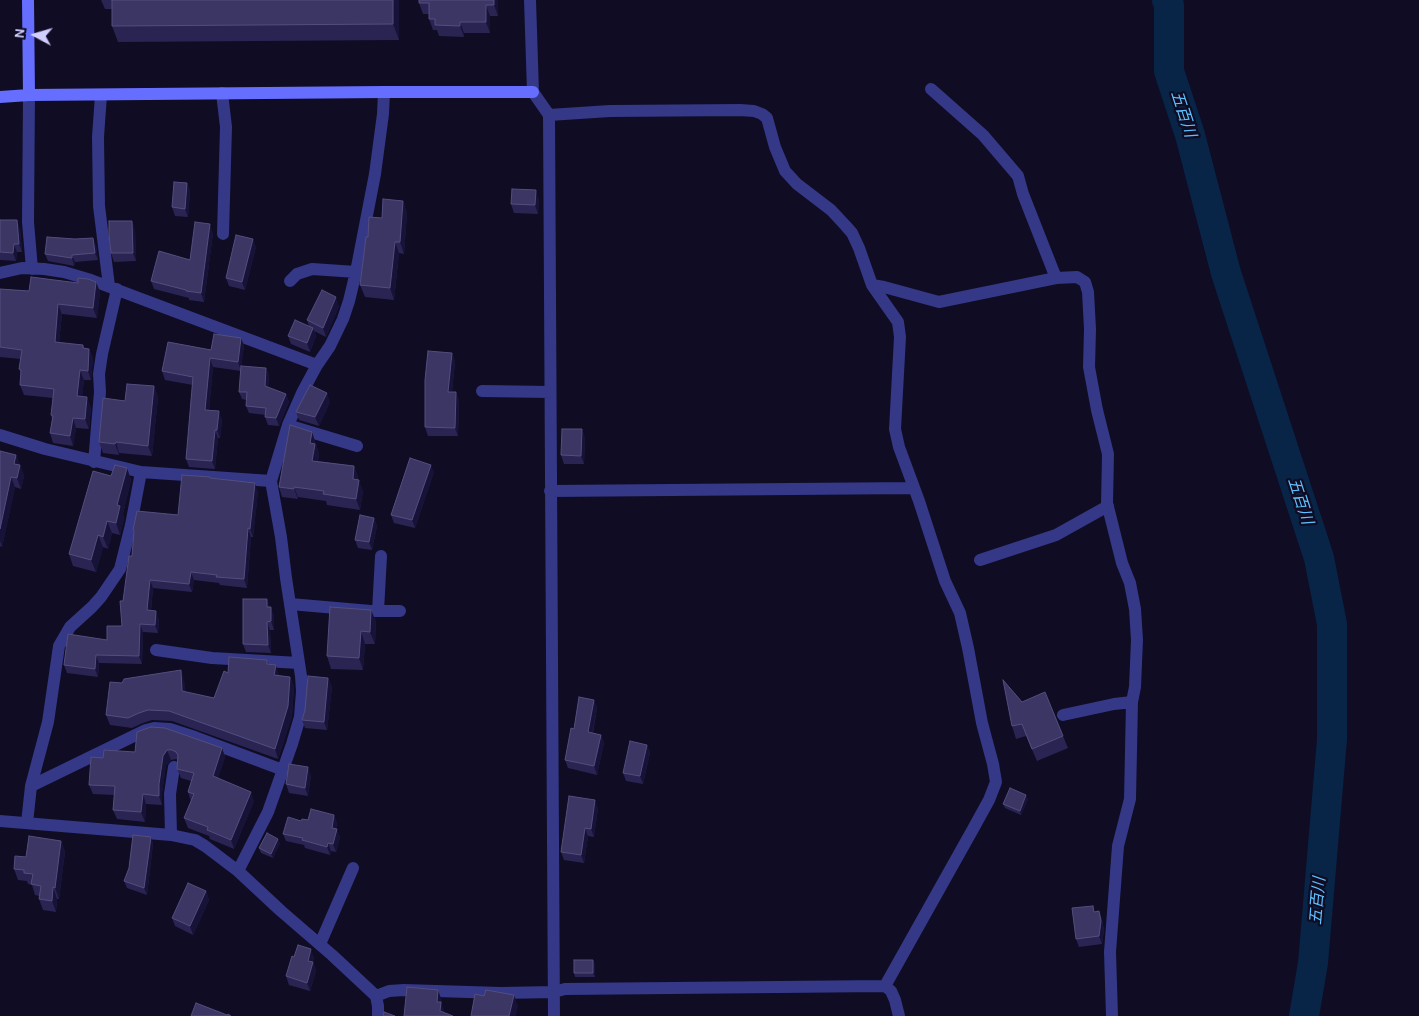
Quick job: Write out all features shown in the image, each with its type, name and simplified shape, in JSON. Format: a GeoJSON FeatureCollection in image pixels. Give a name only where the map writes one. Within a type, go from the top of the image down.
{"type":"FeatureCollection","features":[{"type":"Feature","properties":{"kind":"street"},"geometry":{"type":"LineString","coordinates":[[28,0],[28,222],[32,269]]}},
{"type":"Feature","properties":{"kind":"street"},"geometry":{"type":"LineString","coordinates":[[530,0],[533,92],[549,115],[554,1016]]}},
{"type":"Feature","properties":{"kind":"street"},"geometry":{"type":"LineString","coordinates":[[931,89],[983,135],[1018,176],[1023,194],[1056,278]]}},
{"type":"Feature","properties":{"kind":"street"},"geometry":{"type":"LineString","coordinates":[[238,871],[268,812],[300,717],[302,691],[299,663],[271,481],[288,425],[303,391],[330,346],[343,318],[356,272],[375,174],[384,92]]}},
{"type":"Feature","properties":{"kind":"street"},"geometry":{"type":"LineString","coordinates":[[0,97],[222,93],[533,92]]}},
{"type":"Feature","properties":{"kind":"street"},"geometry":{"type":"LineString","coordinates":[[222,93],[226,127],[223,234]]}},
{"type":"Feature","properties":{"kind":"street"},"geometry":{"type":"LineString","coordinates":[[94,462],[100,392],[100,367],[113,288],[99,206],[98,137],[101,95]]}},
{"type":"Feature","properties":{"kind":"street"},"geometry":{"type":"LineString","coordinates":[[549,115],[610,111],[740,110],[754,111],[762,114],[767,118],[775,147],[785,171],[796,184],[846,224],[859,248],[872,285],[898,322],[900,337],[895,429],[898,447],[914,488],[945,581],[960,612],[996,782],[989,800],[885,986]]}},
{"type":"Feature","properties":{"kind":"street"},"geometry":{"type":"LineString","coordinates":[[0,273],[22,268],[64,272],[113,288],[317,365]]}},
{"type":"Feature","properties":{"kind":"street"},"geometry":{"type":"LineString","coordinates":[[290,281],[296,274],[312,269],[356,272]]}},
{"type":"Feature","properties":{"kind":"street"},"geometry":{"type":"LineString","coordinates":[[872,285],[939,302],[1056,278],[1077,277],[1084,282],[1088,292],[1089,367],[1108,454],[1108,506],[1122,563],[1130,583],[1135,609],[1137,640],[1132,702],[1130,799],[1118,846],[1110,952],[1112,1016]]}},
{"type":"Feature","properties":{"kind":"street"},"geometry":{"type":"LineString","coordinates":[[482,391],[550,392]]}},
{"type":"Feature","properties":{"kind":"street"},"geometry":{"type":"LineString","coordinates":[[288,425],[356,446]]}},
{"type":"Feature","properties":{"kind":"street"},"geometry":{"type":"LineString","coordinates":[[0,435],[44,449],[141,472],[271,481]]}},
{"type":"Feature","properties":{"kind":"street"},"geometry":{"type":"LineString","coordinates":[[26,823],[32,786],[48,722],[59,646],[70,627],[101,597],[120,569],[141,472]]}},
{"type":"Feature","properties":{"kind":"street"},"geometry":{"type":"LineString","coordinates":[[550,490],[914,488]]}},
{"type":"Feature","properties":{"kind":"street"},"geometry":{"type":"LineString","coordinates":[[980,560],[1056,535],[1108,506]]}},
{"type":"Feature","properties":{"kind":"street"},"geometry":{"type":"LineString","coordinates":[[378,612],[381,556]]}},
{"type":"Feature","properties":{"kind":"street"},"geometry":{"type":"LineString","coordinates":[[290,604],[378,612],[400,612]]}},
{"type":"Feature","properties":{"kind":"street"},"geometry":{"type":"LineString","coordinates":[[156,650],[212,658],[299,663]]}},
{"type":"Feature","properties":{"kind":"street"},"geometry":{"type":"LineString","coordinates":[[1063,715],[1132,702]]}},
{"type":"Feature","properties":{"kind":"street"},"geometry":{"type":"LineString","coordinates":[[32,786],[146,730],[154,728],[170,729],[195,737],[283,770]]}},
{"type":"Feature","properties":{"kind":"street"},"geometry":{"type":"LineString","coordinates":[[171,835],[170,794],[174,767]]}},
{"type":"Feature","properties":{"kind":"street"},"geometry":{"type":"LineString","coordinates":[[0,821],[171,835],[195,840],[238,871],[376,996],[378,1016]]}},
{"type":"Feature","properties":{"kind":"street"},"geometry":{"type":"LineString","coordinates":[[320,944],[353,868]]}},
{"type":"Feature","properties":{"kind":"street"},"geometry":{"type":"LineString","coordinates":[[376,996],[388,991],[404,990],[501,993],[554,992],[565,989],[885,986],[891,991],[899,1016]]}},
{"type":"Feature","properties":{"kind":"building"},"geometry":{"type":"Polygon","coordinates":[[[112,0],[393,0],[393,24],[112,26],[112,0]]]}},
{"type":"Feature","properties":{"kind":"building"},"geometry":{"type":"Polygon","coordinates":[[[419,0],[494,0],[494,5],[486,5],[486,22],[460,22],[460,26],[435,25],[435,19],[429,19],[429,3],[419,3],[419,0]]]}},
{"type":"Feature","properties":{"kind":"building"},"geometry":{"type":"Polygon","coordinates":[[[174,182],[187,183],[185,209],[172,207],[174,182]]]}},
{"type":"Feature","properties":{"kind":"building"},"geometry":{"type":"Polygon","coordinates":[[[512,189],[536,190],[535,205],[511,204],[512,189]]]}},
{"type":"Feature","properties":{"kind":"building"},"geometry":{"type":"Polygon","coordinates":[[[383,199],[403,201],[400,242],[395,242],[390,288],[360,285],[366,237],[368,237],[369,217],[382,218],[383,199]]]}},
{"type":"Feature","properties":{"kind":"building"},"geometry":{"type":"Polygon","coordinates":[[[0,220],[17,220],[19,244],[14,244],[13,253],[0,252],[0,220]]]}},
{"type":"Feature","properties":{"kind":"building"},"geometry":{"type":"Polygon","coordinates":[[[109,221],[132,221],[133,253],[111,253],[109,221]]]}},
{"type":"Feature","properties":{"kind":"building"},"geometry":{"type":"Polygon","coordinates":[[[195,222],[210,224],[201,293],[186,291],[151,281],[159,251],[190,260],[195,222]]]}},
{"type":"Feature","properties":{"kind":"building"},"geometry":{"type":"Polygon","coordinates":[[[236,235],[253,239],[242,282],[226,278],[236,235]]]}},
{"type":"Feature","properties":{"kind":"building"},"geometry":{"type":"Polygon","coordinates":[[[47,237],[93,238],[95,253],[72,255],[72,258],[45,254],[47,237]]]}},
{"type":"Feature","properties":{"kind":"building"},"geometry":{"type":"Polygon","coordinates":[[[31,277],[78,283],[78,278],[96,282],[93,308],[58,304],[55,342],[83,345],[83,348],[89,349],[88,371],[80,370],[77,396],[87,397],[85,419],[73,418],[70,436],[50,433],[54,389],[20,385],[21,370],[19,369],[22,350],[0,347],[0,289],[29,291],[31,277]]]}},
{"type":"Feature","properties":{"kind":"building"},"geometry":{"type":"Polygon","coordinates":[[[322,290],[336,297],[323,328],[307,320],[322,290]]]}},
{"type":"Feature","properties":{"kind":"building"},"geometry":{"type":"Polygon","coordinates":[[[295,320],[313,328],[307,343],[288,336],[295,320]]]}},
{"type":"Feature","properties":{"kind":"building"},"geometry":{"type":"Polygon","coordinates":[[[214,334],[241,338],[238,362],[210,358],[205,410],[219,411],[212,461],[186,459],[193,377],[162,371],[168,342],[211,350],[214,334]]]}},
{"type":"Feature","properties":{"kind":"building"},"geometry":{"type":"Polygon","coordinates":[[[428,351],[452,353],[448,392],[456,392],[455,428],[425,427],[425,380],[428,351]]]}},
{"type":"Feature","properties":{"kind":"building"},"geometry":{"type":"Polygon","coordinates":[[[241,366],[266,368],[265,386],[286,394],[276,418],[265,417],[266,408],[246,406],[247,392],[239,392],[241,366]]]}},
{"type":"Feature","properties":{"kind":"building"},"geometry":{"type":"Polygon","coordinates":[[[127,384],[154,386],[148,446],[99,442],[103,398],[125,401],[127,384]]]}},
{"type":"Feature","properties":{"kind":"building"},"geometry":{"type":"Polygon","coordinates":[[[310,385],[327,393],[315,417],[296,412],[310,385]]]}},
{"type":"Feature","properties":{"kind":"building"},"geometry":{"type":"Polygon","coordinates":[[[290,425],[312,432],[310,443],[315,444],[312,461],[354,466],[353,479],[359,480],[356,499],[323,494],[324,491],[279,487],[290,425]]]}},
{"type":"Feature","properties":{"kind":"building"},"geometry":{"type":"Polygon","coordinates":[[[562,429],[582,429],[581,456],[561,455],[562,429]]]}},
{"type":"Feature","properties":{"kind":"building"},"geometry":{"type":"Polygon","coordinates":[[[0,451],[16,455],[14,464],[20,465],[17,478],[11,477],[0,529],[0,451]]]}},
{"type":"Feature","properties":{"kind":"building"},"geometry":{"type":"Polygon","coordinates":[[[410,458],[431,465],[412,520],[391,515],[410,458]]]}},
{"type":"Feature","properties":{"kind":"building"},"geometry":{"type":"Polygon","coordinates":[[[115,465],[127,468],[117,505],[120,506],[116,523],[107,521],[103,537],[98,535],[91,560],[69,554],[93,471],[111,476],[115,465]]]}},
{"type":"Feature","properties":{"kind":"building"},"geometry":{"type":"Polygon","coordinates":[[[182,475],[255,483],[250,529],[248,528],[244,579],[216,577],[217,575],[191,572],[189,584],[150,580],[147,610],[156,611],[155,625],[140,624],[139,656],[96,655],[95,669],[64,665],[68,634],[107,640],[107,626],[122,626],[120,601],[123,601],[129,556],[132,556],[133,530],[137,511],[178,515],[182,475]]]}},
{"type":"Feature","properties":{"kind":"building"},"geometry":{"type":"Polygon","coordinates":[[[360,515],[374,518],[369,542],[355,540],[360,515]]]}},
{"type":"Feature","properties":{"kind":"building"},"geometry":{"type":"Polygon","coordinates":[[[243,599],[267,599],[267,607],[271,607],[271,621],[267,622],[268,645],[243,644],[243,599]]]}},
{"type":"Feature","properties":{"kind":"building"},"geometry":{"type":"Polygon","coordinates":[[[330,607],[371,610],[370,632],[361,631],[359,658],[327,656],[330,607]]]}},
{"type":"Feature","properties":{"kind":"building"},"geometry":{"type":"Polygon","coordinates":[[[229,657],[267,660],[267,664],[276,665],[274,675],[290,677],[288,706],[275,749],[169,711],[148,710],[128,718],[106,715],[110,682],[122,683],[124,679],[181,670],[182,691],[214,698],[224,671],[228,673],[229,657]]]}},
{"type":"Feature","properties":{"kind":"building"},"geometry":{"type":"Polygon","coordinates":[[[308,676],[328,678],[324,722],[302,720],[305,710],[308,676]]]}},
{"type":"Feature","properties":{"kind":"building"},"geometry":{"type":"Polygon","coordinates":[[[1003,680],[1022,702],[1045,692],[1063,736],[1032,749],[1022,724],[1012,726],[1003,680]]]}},
{"type":"Feature","properties":{"kind":"building"},"geometry":{"type":"Polygon","coordinates":[[[579,697],[594,700],[588,732],[601,735],[594,766],[565,760],[571,728],[574,729],[579,697]]]}},
{"type":"Feature","properties":{"kind":"building"},"geometry":{"type":"Polygon","coordinates":[[[151,727],[165,728],[222,748],[213,776],[251,792],[231,840],[207,830],[208,827],[184,818],[194,794],[188,792],[194,773],[177,769],[178,755],[172,750],[167,750],[163,756],[159,796],[143,794],[141,812],[113,810],[115,786],[89,785],[91,757],[103,758],[104,750],[135,752],[137,732],[151,727]]]}},
{"type":"Feature","properties":{"kind":"building"},"geometry":{"type":"Polygon","coordinates":[[[630,741],[647,745],[640,776],[623,773],[630,741]]]}},
{"type":"Feature","properties":{"kind":"building"},"geometry":{"type":"Polygon","coordinates":[[[289,764],[308,767],[305,788],[286,784],[289,764]]]}},
{"type":"Feature","properties":{"kind":"building"},"geometry":{"type":"Polygon","coordinates":[[[1010,788],[1026,795],[1020,811],[1003,804],[1010,788]]]}},
{"type":"Feature","properties":{"kind":"building"},"geometry":{"type":"Polygon","coordinates":[[[569,796],[595,800],[591,829],[585,828],[581,855],[561,852],[569,796]]]}},
{"type":"Feature","properties":{"kind":"building"},"geometry":{"type":"Polygon","coordinates":[[[311,809],[334,815],[332,828],[337,829],[333,844],[328,843],[327,847],[302,840],[303,838],[283,834],[288,817],[301,821],[302,819],[308,820],[311,809]]]}},
{"type":"Feature","properties":{"kind":"building"},"geometry":{"type":"Polygon","coordinates":[[[267,833],[278,839],[271,854],[259,848],[267,833]]]}},
{"type":"Feature","properties":{"kind":"building"},"geometry":{"type":"Polygon","coordinates":[[[133,835],[151,837],[144,888],[124,881],[129,868],[133,835]]]}},
{"type":"Feature","properties":{"kind":"building"},"geometry":{"type":"Polygon","coordinates":[[[29,836],[61,841],[52,901],[39,899],[41,886],[31,884],[33,874],[24,873],[24,870],[14,869],[15,856],[26,857],[29,836]]]}},
{"type":"Feature","properties":{"kind":"building"},"geometry":{"type":"Polygon","coordinates":[[[188,883],[206,891],[190,926],[172,918],[188,883]]]}},
{"type":"Feature","properties":{"kind":"building"},"geometry":{"type":"Polygon","coordinates":[[[1093,906],[1094,912],[1099,911],[1101,921],[1099,936],[1076,939],[1072,908],[1093,906]]]}},
{"type":"Feature","properties":{"kind":"building"},"geometry":{"type":"Polygon","coordinates":[[[298,945],[311,949],[308,961],[313,962],[307,983],[286,976],[292,956],[294,957],[298,945]]]}},
{"type":"Feature","properties":{"kind":"building"},"geometry":{"type":"Polygon","coordinates":[[[574,960],[593,960],[593,973],[574,973],[574,960]]]}},
{"type":"Feature","properties":{"kind":"building"},"geometry":{"type":"Polygon","coordinates":[[[407,987],[438,990],[437,1002],[441,1002],[440,1011],[453,1016],[404,1016],[407,987]]]}},
{"type":"Feature","properties":{"kind":"building"},"geometry":{"type":"Polygon","coordinates":[[[486,990],[514,995],[509,1016],[471,1016],[475,994],[484,996],[486,990]]]}},
{"type":"Feature","properties":{"kind":"building"},"geometry":{"type":"Polygon","coordinates":[[[196,1003],[228,1014],[231,1016],[191,1016],[196,1003]]]}},
{"type":"Feature","properties":{"kind":"building"},"geometry":{"type":"Polygon","coordinates":[[[384,1012],[395,1016],[383,1016],[384,1012]]]}},
{"type":"Feature","properties":{"kind":"waterway","name":"五百川"},"geometry":{"type":"LineString","coordinates":[[1167,0],[1169,5],[1169,71],[1190,135],[1226,273],[1319,558],[1332,624],[1332,739],[1313,963],[1304,1016]]}}]}
